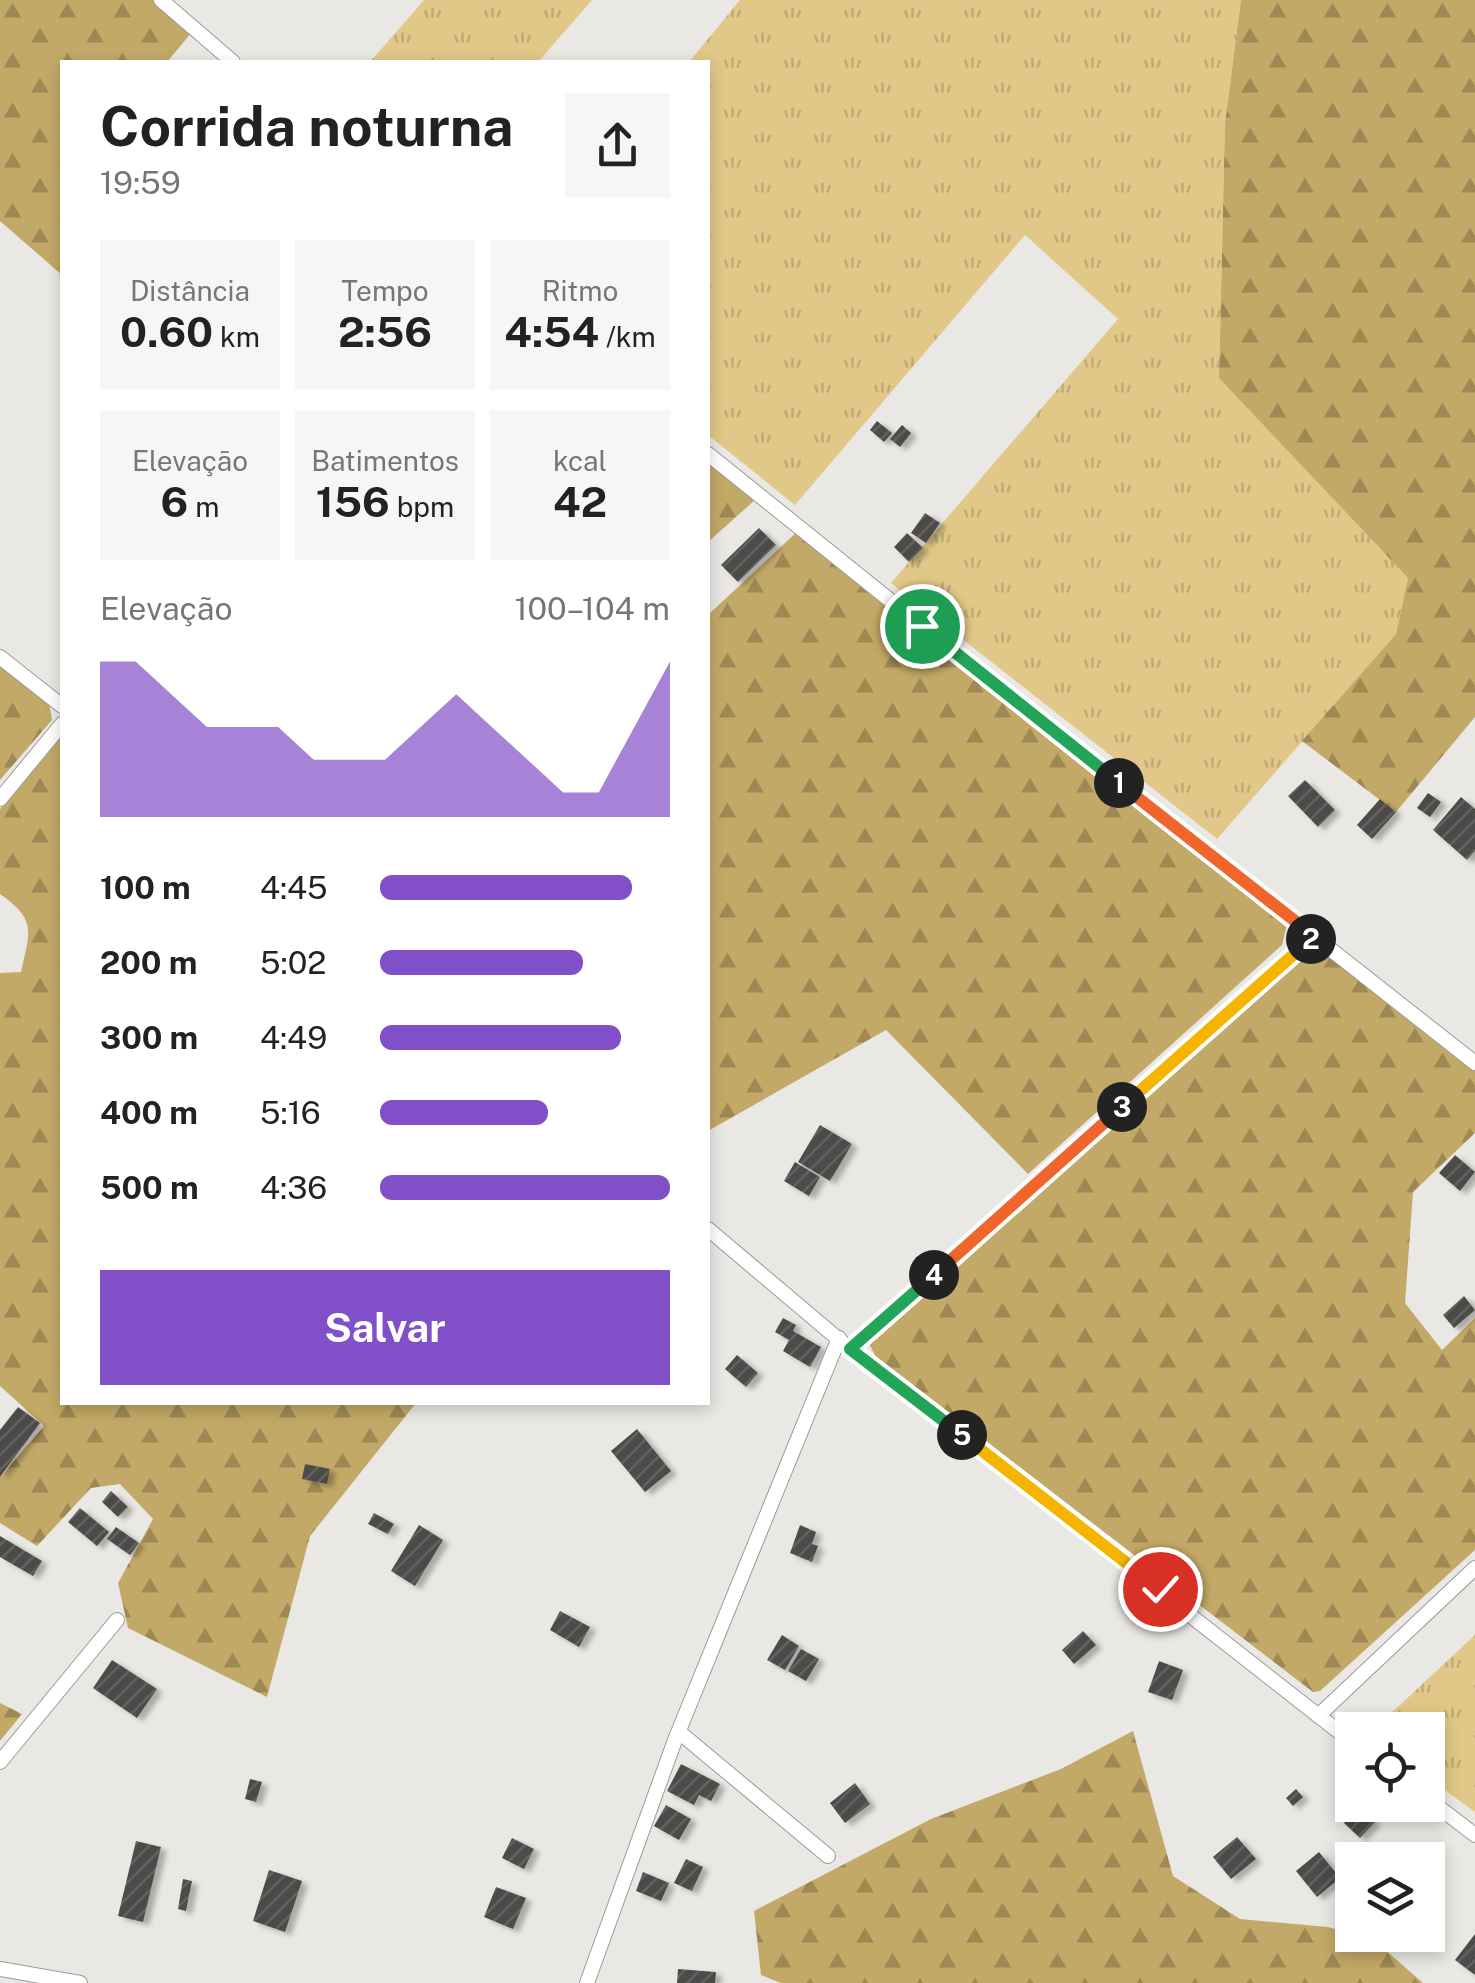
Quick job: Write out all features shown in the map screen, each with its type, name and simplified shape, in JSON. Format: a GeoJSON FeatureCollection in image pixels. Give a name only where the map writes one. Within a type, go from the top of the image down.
{"type":"FeatureCollection","features":[{"type":"Feature","properties":{"kind":"street"},"geometry":{"type":"LineString","coordinates":[[161,0],[231,60]]}},
{"type":"Feature","properties":{"kind":"street"},"geometry":{"type":"LineString","coordinates":[[710,456],[1028,712],[1475,1063]]}},
{"type":"Feature","properties":{"kind":"street"},"geometry":{"type":"LineString","coordinates":[[0,657],[60,704]]}},
{"type":"Feature","properties":{"kind":"street"},"geometry":{"type":"LineString","coordinates":[[0,799],[60,726]]}},
{"type":"Feature","properties":{"kind":"street"},"geometry":{"type":"LineString","coordinates":[[587,1983],[679,1732],[845,1344],[1314,936]]}},
{"type":"Feature","properties":{"kind":"street"},"geometry":{"type":"LineString","coordinates":[[710,1230],[845,1344],[1335,1729]]}},
{"type":"Feature","properties":{"kind":"street"},"geometry":{"type":"LineString","coordinates":[[1318,1716],[1475,1568]]}},
{"type":"Feature","properties":{"kind":"street"},"geometry":{"type":"LineString","coordinates":[[0,1762],[117,1620]]}},
{"type":"Feature","properties":{"kind":"street"},"geometry":{"type":"LineString","coordinates":[[679,1732],[828,1856]]}},
{"type":"Feature","properties":{"kind":"street"},"geometry":{"type":"LineString","coordinates":[[1445,1812],[1475,1835]]}},
{"type":"Feature","properties":{"kind":"street"},"geometry":{"type":"LineString","coordinates":[[0,1969],[80,1983]]}},
{"type":"Feature","properties":{"kind":"green space"},"geometry":{"type":"Polygon","coordinates":[[[0,0],[158,0],[192,32],[169,60],[60,60],[60,273],[0,221],[0,0]]]}},
{"type":"Feature","properties":{"kind":"green space"},"geometry":{"type":"Polygon","coordinates":[[[424,0],[592,0],[540,60],[372,60],[424,0]]]}},
{"type":"Feature","properties":{"kind":"green space"},"geometry":{"type":"Polygon","coordinates":[[[740,0],[1241,0],[1225,123],[1219,377],[1408,578],[1396,634],[1217,839],[891,583],[1118,319],[1025,235],[795,505],[710,437],[710,60],[691,60],[740,0]]]}},
{"type":"Feature","properties":{"kind":"green space"},"geometry":{"type":"Polygon","coordinates":[[[1241,0],[1475,0],[1475,717],[1396,812],[1302,741],[1396,634],[1408,578],[1219,378],[1225,123],[1241,0]]]}},
{"type":"Feature","properties":{"kind":"green space"},"geometry":{"type":"Polygon","coordinates":[[[710,462],[756,499],[710,540],[710,462]]]}},
{"type":"Feature","properties":{"kind":"green space"},"geometry":{"type":"Polygon","coordinates":[[[799,530],[1282,912],[1287,925],[1282,945],[1028,1174],[886,1030],[710,1130],[710,613],[799,530]]]}},
{"type":"Feature","properties":{"kind":"green space"},"geometry":{"type":"Polygon","coordinates":[[[0,664],[49,703],[52,720],[0,780],[0,664]]]}},
{"type":"Feature","properties":{"kind":"green space"},"geometry":{"type":"Polygon","coordinates":[[[60,737],[60,1405],[414,1405],[310,1536],[267,1697],[128,1628],[118,1583],[153,1519],[120,1484],[91,1488],[37,1546],[0,1523],[0,1477],[44,1426],[0,1386],[0,973],[21,972],[28,927],[20,911],[0,894],[0,809],[60,737]]]}},
{"type":"Feature","properties":{"kind":"green space"},"geometry":{"type":"Polygon","coordinates":[[[1311,942],[1475,1067],[1475,1133],[1413,1192],[1405,1303],[1442,1350],[1475,1318],[1475,1550],[1320,1691],[1313,1692],[876,1357],[868,1342],[1311,942]]]}},
{"type":"Feature","properties":{"kind":"green space"},"geometry":{"type":"Polygon","coordinates":[[[1475,1635],[1475,1812],[1445,1790],[1445,1712],[1392,1712],[1475,1635]]]}},
{"type":"Feature","properties":{"kind":"green space"},"geometry":{"type":"Polygon","coordinates":[[[0,1703],[22,1714],[0,1741],[0,1703]]]}},
{"type":"Feature","properties":{"kind":"green space"},"geometry":{"type":"Polygon","coordinates":[[[1133,1731],[1173,1876],[1240,1919],[1335,1929],[1335,1952],[1388,1952],[1423,1983],[781,1983],[761,1975],[754,1911],[931,1819],[1061,1769],[1133,1731]]]}},
{"type":"Feature","properties":{"kind":"building"},"geometry":{"type":"Polygon","coordinates":[[[877,421],[892,433],[884,442],[870,430],[877,421]]]}},
{"type":"Feature","properties":{"kind":"building"},"geometry":{"type":"Polygon","coordinates":[[[902,425],[911,433],[900,447],[890,439],[902,425]]]}},
{"type":"Feature","properties":{"kind":"building"},"geometry":{"type":"Polygon","coordinates":[[[925,513],[940,523],[926,543],[911,533],[925,513]]]}},
{"type":"Feature","properties":{"kind":"building"},"geometry":{"type":"Polygon","coordinates":[[[759,528],[776,545],[738,582],[721,565],[759,528]]]}},
{"type":"Feature","properties":{"kind":"building"},"geometry":{"type":"Polygon","coordinates":[[[907,533],[923,548],[909,562],[894,547],[907,533]]]}},
{"type":"Feature","properties":{"kind":"building"},"geometry":{"type":"Polygon","coordinates":[[[1305,780],[1335,810],[1318,827],[1288,796],[1305,780]]]}},
{"type":"Feature","properties":{"kind":"building"},"geometry":{"type":"Polygon","coordinates":[[[1428,793],[1441,802],[1430,817],[1417,808],[1428,793]]]}},
{"type":"Feature","properties":{"kind":"building"},"geometry":{"type":"Polygon","coordinates":[[[1461,797],[1475,809],[1475,851],[1467,860],[1433,830],[1461,797]]]}},
{"type":"Feature","properties":{"kind":"building"},"geometry":{"type":"Polygon","coordinates":[[[1380,799],[1396,812],[1372,839],[1357,825],[1380,799]]]}},
{"type":"Feature","properties":{"kind":"building"},"geometry":{"type":"Polygon","coordinates":[[[820,1125],[852,1144],[830,1181],[798,1162],[820,1125]]]}},
{"type":"Feature","properties":{"kind":"building"},"geometry":{"type":"Polygon","coordinates":[[[1455,1155],[1475,1172],[1460,1191],[1439,1173],[1455,1155]]]}},
{"type":"Feature","properties":{"kind":"building"},"geometry":{"type":"Polygon","coordinates":[[[795,1162],[820,1177],[809,1196],[784,1181],[795,1162]]]}},
{"type":"Feature","properties":{"kind":"building"},"geometry":{"type":"Polygon","coordinates":[[[1464,1296],[1475,1310],[1454,1328],[1443,1315],[1464,1296]]]}},
{"type":"Feature","properties":{"kind":"building"},"geometry":{"type":"Polygon","coordinates":[[[783,1318],[796,1325],[793,1331],[821,1347],[810,1367],[783,1351],[789,1340],[775,1332],[783,1318]]]}},
{"type":"Feature","properties":{"kind":"building"},"geometry":{"type":"Polygon","coordinates":[[[737,1355],[758,1373],[746,1387],[725,1369],[737,1355]]]}},
{"type":"Feature","properties":{"kind":"building"},"geometry":{"type":"Polygon","coordinates":[[[18,1407],[40,1423],[0,1477],[0,1430],[18,1407]]]}},
{"type":"Feature","properties":{"kind":"building"},"geometry":{"type":"Polygon","coordinates":[[[637,1429],[671,1471],[645,1492],[611,1451],[637,1429]]]}},
{"type":"Feature","properties":{"kind":"building"},"geometry":{"type":"Polygon","coordinates":[[[305,1464],[330,1469],[327,1484],[302,1479],[305,1464]]]}},
{"type":"Feature","properties":{"kind":"building"},"geometry":{"type":"Polygon","coordinates":[[[111,1491],[128,1507],[118,1517],[102,1502],[111,1491]]]}},
{"type":"Feature","properties":{"kind":"building"},"geometry":{"type":"Polygon","coordinates":[[[80,1508],[109,1532],[97,1546],[68,1522],[80,1508]]]}},
{"type":"Feature","properties":{"kind":"building"},"geometry":{"type":"Polygon","coordinates":[[[374,1513],[394,1524],[388,1534],[368,1524],[374,1513]]]}},
{"type":"Feature","properties":{"kind":"building"},"geometry":{"type":"Polygon","coordinates":[[[419,1525],[443,1540],[415,1586],[391,1571],[419,1525]]]}},
{"type":"Feature","properties":{"kind":"building"},"geometry":{"type":"Polygon","coordinates":[[[800,1525],[816,1532],[812,1544],[818,1546],[812,1562],[790,1553],[800,1525]]]}},
{"type":"Feature","properties":{"kind":"building"},"geometry":{"type":"Polygon","coordinates":[[[116,1527],[139,1543],[130,1555],[107,1539],[116,1527]]]}},
{"type":"Feature","properties":{"kind":"building"},"geometry":{"type":"Polygon","coordinates":[[[0,1536],[42,1561],[33,1576],[0,1557],[0,1536]]]}},
{"type":"Feature","properties":{"kind":"building"},"geometry":{"type":"Polygon","coordinates":[[[560,1611],[590,1627],[579,1647],[550,1630],[560,1611]]]}},
{"type":"Feature","properties":{"kind":"building"},"geometry":{"type":"Polygon","coordinates":[[[1083,1631],[1096,1645],[1074,1664],[1062,1650],[1083,1631]]]}},
{"type":"Feature","properties":{"kind":"building"},"geometry":{"type":"Polygon","coordinates":[[[782,1635],[799,1646],[785,1670],[767,1660],[782,1635]]]}},
{"type":"Feature","properties":{"kind":"building"},"geometry":{"type":"Polygon","coordinates":[[[801,1649],[819,1659],[806,1681],[788,1671],[801,1649]]]}},
{"type":"Feature","properties":{"kind":"building"},"geometry":{"type":"Polygon","coordinates":[[[112,1660],[157,1689],[137,1718],[93,1688],[112,1660]]]}},
{"type":"Feature","properties":{"kind":"building"},"geometry":{"type":"Polygon","coordinates":[[[1159,1661],[1183,1670],[1172,1700],[1148,1692],[1159,1661]]]}},
{"type":"Feature","properties":{"kind":"building"},"geometry":{"type":"Polygon","coordinates":[[[681,1764],[720,1784],[711,1801],[699,1795],[694,1805],[667,1791],[681,1764]]]}},
{"type":"Feature","properties":{"kind":"building"},"geometry":{"type":"Polygon","coordinates":[[[250,1779],[262,1782],[256,1802],[245,1799],[250,1779]]]}},
{"type":"Feature","properties":{"kind":"building"},"geometry":{"type":"Polygon","coordinates":[[[855,1783],[870,1804],[845,1823],[830,1803],[855,1783]]]}},
{"type":"Feature","properties":{"kind":"building"},"geometry":{"type":"Polygon","coordinates":[[[1296,1789],[1303,1797],[1293,1806],[1286,1798],[1296,1789]]]}},
{"type":"Feature","properties":{"kind":"building"},"geometry":{"type":"Polygon","coordinates":[[[666,1805],[691,1819],[679,1840],[654,1826],[666,1805]]]}},
{"type":"Feature","properties":{"kind":"building"},"geometry":{"type":"Polygon","coordinates":[[[1345,1822],[1375,1822],[1360,1838],[1345,1822]]]}},
{"type":"Feature","properties":{"kind":"building"},"geometry":{"type":"Polygon","coordinates":[[[1237,1837],[1256,1859],[1231,1879],[1213,1857],[1237,1837]]]}},
{"type":"Feature","properties":{"kind":"building"},"geometry":{"type":"Polygon","coordinates":[[[512,1838],[534,1849],[524,1869],[502,1858],[512,1838]]]}},
{"type":"Feature","properties":{"kind":"building"},"geometry":{"type":"Polygon","coordinates":[[[136,1841],[161,1847],[143,1922],[118,1916],[136,1841]]]}},
{"type":"Feature","properties":{"kind":"building"},"geometry":{"type":"Polygon","coordinates":[[[1319,1852],[1335,1872],[1335,1882],[1317,1897],[1296,1871],[1319,1852]]]}},
{"type":"Feature","properties":{"kind":"building"},"geometry":{"type":"Polygon","coordinates":[[[686,1859],[703,1867],[692,1891],[674,1883],[686,1859]]]}},
{"type":"Feature","properties":{"kind":"building"},"geometry":{"type":"Polygon","coordinates":[[[269,1870],[302,1881],[285,1932],[253,1921],[269,1870]]]}},
{"type":"Feature","properties":{"kind":"building"},"geometry":{"type":"Polygon","coordinates":[[[643,1872],[669,1883],[661,1901],[636,1891],[643,1872]]]}},
{"type":"Feature","properties":{"kind":"building"},"geometry":{"type":"Polygon","coordinates":[[[183,1879],[192,1881],[186,1911],[178,1909],[183,1879]]]}},
{"type":"Feature","properties":{"kind":"building"},"geometry":{"type":"Polygon","coordinates":[[[496,1887],[526,1898],[513,1929],[484,1917],[496,1887]]]}},
{"type":"Feature","properties":{"kind":"building"},"geometry":{"type":"Polygon","coordinates":[[[1475,1934],[1475,1975],[1455,1960],[1475,1934]]]}},
{"type":"Feature","properties":{"kind":"building"},"geometry":{"type":"Polygon","coordinates":[[[678,1969],[716,1972],[715,1983],[677,1983],[678,1969]]]}},
{"type":"Feature","properties":{"kind":"route"},"geometry":{"type":"LineString","coordinates":[[922,626],[1314,936],[850,1349],[1160,1589]]}}]}
